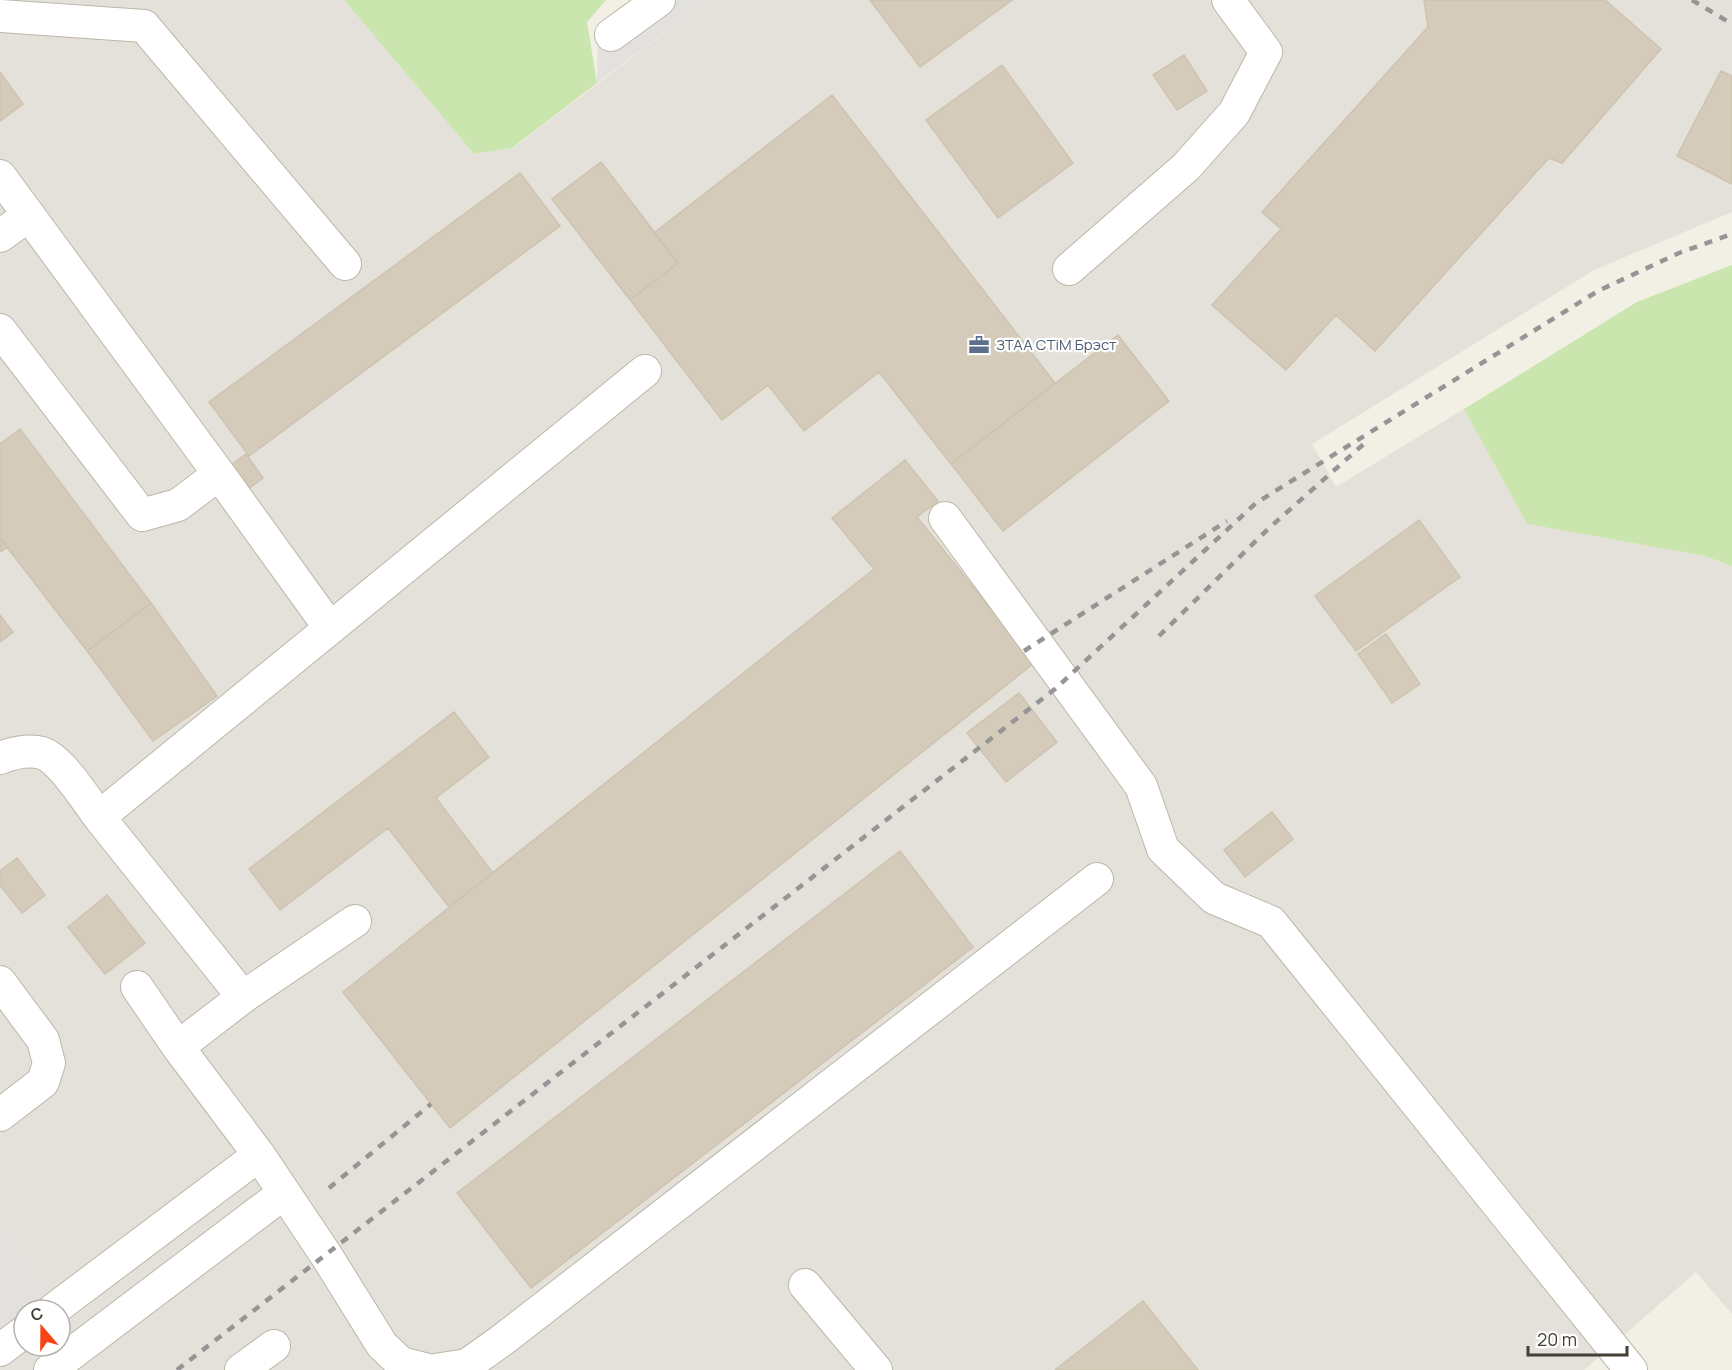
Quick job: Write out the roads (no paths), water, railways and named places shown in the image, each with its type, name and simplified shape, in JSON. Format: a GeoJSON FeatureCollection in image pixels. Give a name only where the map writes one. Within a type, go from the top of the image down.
{"type":"FeatureCollection","features":[{"type":"Feature","properties":{"kind":"lane"},"geometry":{"type":"LineString","coordinates":[[611,35],[659,0]]}},
{"type":"Feature","properties":{"kind":"lane"},"geometry":{"type":"LineString","coordinates":[[1069,269],[1186,167],[1234,113],[1266,52],[1228,0]]}},
{"type":"Feature","properties":{"kind":"lane"},"geometry":{"type":"LineString","coordinates":[[0,16],[144,26],[345,264]]}},
{"type":"Feature","properties":{"kind":"lane"},"geometry":{"type":"LineString","coordinates":[[0,176],[330,628]]}},
{"type":"Feature","properties":{"kind":"lane"},"geometry":{"type":"LineString","coordinates":[[0,236],[29,215]]}},
{"type":"Feature","properties":{"kind":"lane"},"geometry":{"type":"LineString","coordinates":[[0,330],[142,515],[178,505],[219,474]]}},
{"type":"Feature","properties":{"kind":"lane"},"geometry":{"type":"LineString","coordinates":[[99,817],[645,371]]}},
{"type":"Feature","properties":{"kind":"lane"},"geometry":{"type":"LineString","coordinates":[[945,518],[1141,786],[1163,849],[1214,898],[1271,922],[1631,1370]]}},
{"type":"Feature","properties":{"kind":"lane"},"geometry":{"type":"LineString","coordinates":[[0,758],[18,752],[42,753],[58,764],[243,998]]}},
{"type":"Feature","properties":{"kind":"lane"},"geometry":{"type":"LineString","coordinates":[[435,1370],[467,1365],[501,1341],[1097,879]]}},
{"type":"Feature","properties":{"kind":"lane"},"geometry":{"type":"LineString","coordinates":[[178,1047],[243,998],[355,921]]}},
{"type":"Feature","properties":{"kind":"lane"},"geometry":{"type":"LineString","coordinates":[[0,982],[43,1040],[49,1063],[43,1082],[0,1115]]}},
{"type":"Feature","properties":{"kind":"lane"},"geometry":{"type":"LineString","coordinates":[[137,987],[178,1047],[259,1155],[326,1255],[382,1345],[402,1363],[428,1370]]}},
{"type":"Feature","properties":{"kind":"lane"},"geometry":{"type":"LineString","coordinates":[[69,1298],[259,1155]]}},
{"type":"Feature","properties":{"kind":"lane"},"geometry":{"type":"LineString","coordinates":[[50,1370],[284,1193]]}},
{"type":"Feature","properties":{"kind":"lane"},"geometry":{"type":"LineString","coordinates":[[805,1285],[876,1370]]}},
{"type":"Feature","properties":{"kind":"lane"},"geometry":{"type":"LineString","coordinates":[[241,1370],[274,1346]]}},
{"type":"Feature","properties":{"kind":"railway"},"geometry":{"type":"LineString","coordinates":[[1692,0],[1732,24]]}},
{"type":"Feature","properties":{"kind":"railway"},"geometry":{"type":"LineString","coordinates":[[177,1370],[1055,689],[1256,503],[1598,291],[1679,253],[1732,234]]}},
{"type":"Feature","properties":{"kind":"railway"},"geometry":{"type":"LineString","coordinates":[[1159,636],[1268,529],[1367,441]]}},
{"type":"Feature","properties":{"kind":"railway"},"geometry":{"type":"LineString","coordinates":[[1024,651],[1227,521]]}},
{"type":"Feature","properties":{"kind":"railway"},"geometry":{"type":"LineString","coordinates":[[329,1188],[431,1104]]}},
{"type":"Feature","properties":{"kind":"place","name":"ЗТАА СТіМ Брэст"},"geometry":{"type":"Point","coordinates":[979,345]}}]}
